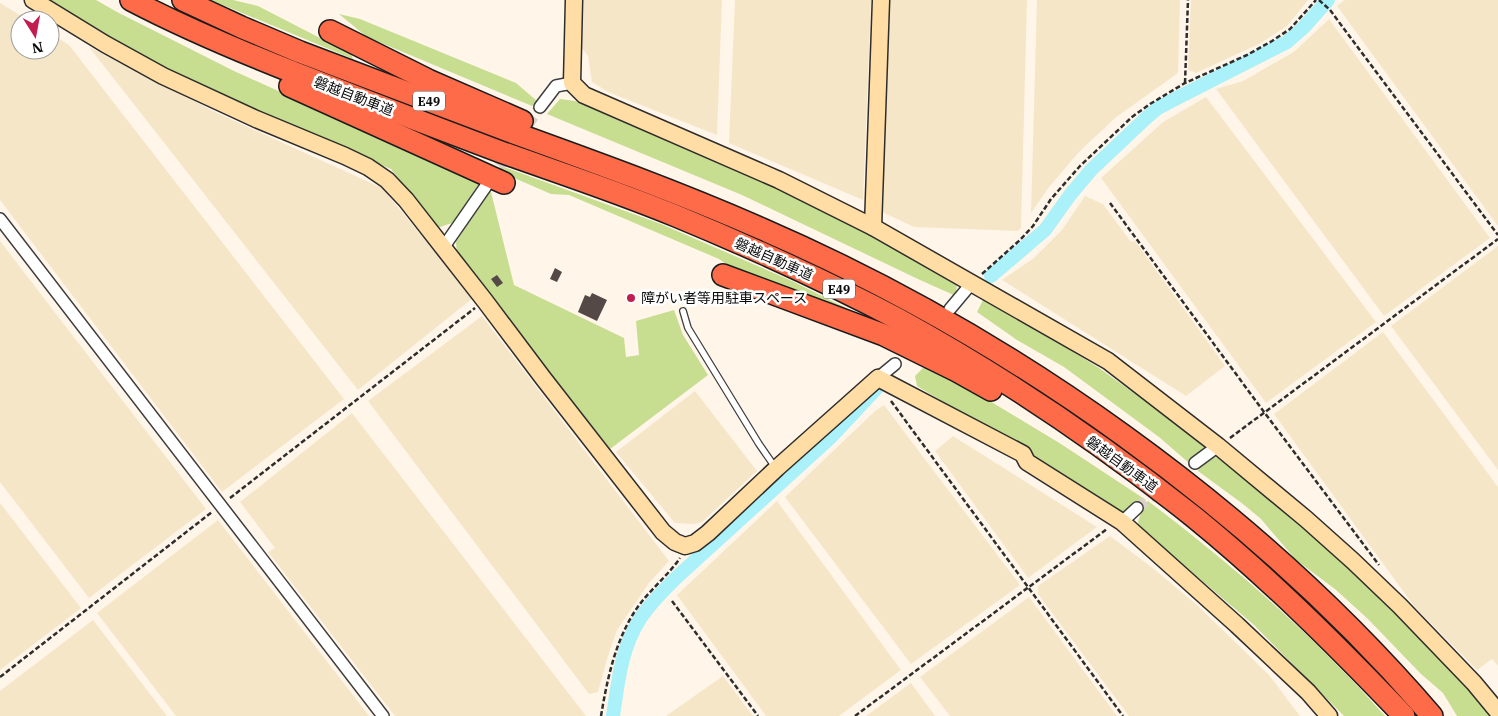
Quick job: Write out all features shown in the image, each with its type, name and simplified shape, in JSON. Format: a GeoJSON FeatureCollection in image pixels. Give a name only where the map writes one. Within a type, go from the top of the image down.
{"type":"FeatureCollection","features":[{"type":"Feature","properties":{"kind":"highway","name":"磐越自動車道"},"geometry":{"type":"LineString","coordinates":[[131,0],[178,23],[292,72],[672,215],[832,286],[940,343],[1018,391],[1114,456],[1194,518],[1287,599],[1404,716]]}},
{"type":"Feature","properties":{"kind":"highway","name":"磐越自動車道"},"geometry":{"type":"LineString","coordinates":[[183,0],[241,27],[309,55],[680,194],[797,245],[910,301],[980,341],[1073,400],[1130,440],[1203,496],[1261,545],[1343,621],[1390,668],[1432,716]]}},
{"type":"Feature","properties":{"kind":"highway"},"geometry":{"type":"LineString","coordinates":[[178,23],[227,57],[495,184]]}},
{"type":"Feature","properties":{"kind":"highway"},"geometry":{"type":"LineString","coordinates":[[330,30],[428,80],[598,152],[680,194]]}},
{"type":"Feature","properties":{"kind":"highway"},"geometry":{"type":"LineString","coordinates":[[723,275],[884,335],[957,371],[1052,427],[1194,518]]}},
{"type":"Feature","properties":{"kind":"street"},"geometry":{"type":"LineString","coordinates":[[33,0],[105,44],[163,76],[368,167],[387,180],[485,301],[663,532],[675,542],[685,546],[695,543],[708,533],[777,468],[882,380],[895,364]]}},
{"type":"Feature","properties":{"kind":"street"},"geometry":{"type":"LineString","coordinates":[[574,0],[572,83],[584,95],[779,180],[873,227],[1108,361],[1218,446],[1353,561],[1427,634],[1474,683],[1498,712]]}},
{"type":"Feature","properties":{"kind":"street"},"geometry":{"type":"LineString","coordinates":[[873,227],[881,0]]}},
{"type":"Feature","properties":{"kind":"street"},"geometry":{"type":"LineString","coordinates":[[540,107],[556,86],[572,83]]}},
{"type":"Feature","properties":{"kind":"street"},"geometry":{"type":"LineString","coordinates":[[443,248],[495,184]]}},
{"type":"Feature","properties":{"kind":"street"},"geometry":{"type":"LineString","coordinates":[[0,219],[383,716]]}},
{"type":"Feature","properties":{"kind":"street"},"geometry":{"type":"LineString","coordinates":[[950,309],[970,284]]}},
{"type":"Feature","properties":{"kind":"street"},"geometry":{"type":"LineString","coordinates":[[882,380],[1023,454],[1027,462],[1122,522],[1266,652],[1330,716]]}},
{"type":"Feature","properties":{"kind":"street"},"geometry":{"type":"LineString","coordinates":[[1195,463],[1218,446]]}},
{"type":"Feature","properties":{"kind":"street"},"geometry":{"type":"LineString","coordinates":[[1122,522],[1137,508]]}},
{"type":"Feature","properties":{"kind":"lane"},"geometry":{"type":"LineString","coordinates":[[683,311],[688,328],[777,468]]}},
{"type":"Feature","properties":{"kind":"path"},"geometry":{"type":"LineString","coordinates":[[1186,83],[1188,0]]}},
{"type":"Feature","properties":{"kind":"path"},"geometry":{"type":"LineString","coordinates":[[970,284],[1020,240],[1033,226],[1051,199],[1080,166],[1144,108],[1186,83],[1247,55],[1272,41],[1290,29],[1318,0],[1330,10],[1498,235]]}},
{"type":"Feature","properties":{"kind":"path"},"geometry":{"type":"LineString","coordinates":[[1110,202],[1380,566]]}},
{"type":"Feature","properties":{"kind":"path"},"geometry":{"type":"LineString","coordinates":[[1218,446],[1498,239]]}},
{"type":"Feature","properties":{"kind":"path"},"geometry":{"type":"LineString","coordinates":[[0,677],[485,301]]}},
{"type":"Feature","properties":{"kind":"path"},"geometry":{"type":"LineString","coordinates":[[882,380],[887,396],[1123,716]]}},
{"type":"Feature","properties":{"kind":"path"},"geometry":{"type":"LineString","coordinates":[[855,716],[1108,528],[1122,522]]}},
{"type":"Feature","properties":{"kind":"path"},"geometry":{"type":"LineString","coordinates":[[601,716],[614,655],[623,635],[635,611],[680,558],[685,546]]}},
{"type":"Feature","properties":{"kind":"path"},"geometry":{"type":"LineString","coordinates":[[672,601],[758,716]]}},
{"type":"Feature","properties":{"kind":"shaded area"},"geometry":{"type":"Polygon","coordinates":[[[584,0],[722,0],[717,135],[608,92],[592,82],[588,56],[582,48],[584,0]]]}},
{"type":"Feature","properties":{"kind":"shaded area"},"geometry":{"type":"Polygon","coordinates":[[[735,0],[871,0],[863,200],[729,143],[735,0]]]}},
{"type":"Feature","properties":{"kind":"shaded area"},"geometry":{"type":"Polygon","coordinates":[[[888,0],[1027,0],[1021,228],[1018,231],[914,227],[882,212],[888,0]]]}},
{"type":"Feature","properties":{"kind":"shaded area"},"geometry":{"type":"Polygon","coordinates":[[[1037,0],[1180,0],[1178,73],[1115,118],[1078,153],[1049,187],[1031,213],[1037,0]]]}},
{"type":"Feature","properties":{"kind":"shaded area"},"geometry":{"type":"Polygon","coordinates":[[[1191,0],[1308,0],[1287,26],[1259,44],[1196,73],[1188,70],[1191,0]]]}},
{"type":"Feature","properties":{"kind":"shaded area"},"geometry":{"type":"Polygon","coordinates":[[[1345,0],[1498,0],[1498,226],[1337,6],[1345,0]]]}},
{"type":"Feature","properties":{"kind":"shaded area"},"geometry":{"type":"Polygon","coordinates":[[[0,3],[12,10],[10,10],[10,60],[60,60],[60,39],[69,45],[344,399],[222,492],[0,200],[0,3]]]}},
{"type":"Feature","properties":{"kind":"shaded area"},"geometry":{"type":"Polygon","coordinates":[[[1329,19],[1490,238],[1384,316],[1216,89],[1243,81],[1295,51],[1329,19]]]}},
{"type":"Feature","properties":{"kind":"shaded area"},"geometry":{"type":"Polygon","coordinates":[[[89,47],[217,113],[382,188],[473,298],[358,390],[89,47]]]}},
{"type":"Feature","properties":{"kind":"shaded area"},"geometry":{"type":"Polygon","coordinates":[[[1206,97],[1376,322],[1266,403],[1101,178],[1163,122],[1206,97]]]}},
{"type":"Feature","properties":{"kind":"shaded area"},"geometry":{"type":"Polygon","coordinates":[[[1085,196],[1103,204],[1131,242],[1135,241],[1225,366],[1186,396],[1002,280],[1034,258],[1062,230],[1085,196]]]}},
{"type":"Feature","properties":{"kind":"shaded area"},"geometry":{"type":"Polygon","coordinates":[[[0,241],[206,509],[89,598],[0,482],[0,241]]]}},
{"type":"Feature","properties":{"kind":"shaded area"},"geometry":{"type":"Polygon","coordinates":[[[1498,246],[1498,470],[1391,326],[1498,246]]]}},
{"type":"Feature","properties":{"kind":"shaded area"},"geometry":{"type":"Polygon","coordinates":[[[482,316],[669,561],[649,583],[617,630],[598,692],[589,694],[368,401],[482,316]]]}},
{"type":"Feature","properties":{"kind":"shaded area"},"geometry":{"type":"Polygon","coordinates":[[[1383,332],[1498,487],[1498,666],[1492,659],[1477,670],[1414,606],[1274,414],[1383,332]]]}},
{"type":"Feature","properties":{"kind":"shaded area"},"geometry":{"type":"Polygon","coordinates":[[[695,391],[757,471],[702,522],[694,524],[675,523],[616,452],[695,391]]]}},
{"type":"Feature","properties":{"kind":"shaded area"},"geometry":{"type":"Polygon","coordinates":[[[884,405],[1020,585],[911,664],[785,497],[875,411],[884,405]]]}},
{"type":"Feature","properties":{"kind":"shaded area"},"geometry":{"type":"Polygon","coordinates":[[[352,413],[586,716],[395,716],[268,552],[275,548],[240,502],[352,413]]]}},
{"type":"Feature","properties":{"kind":"shaded area"},"geometry":{"type":"Polygon","coordinates":[[[953,436],[1097,527],[1028,578],[935,451],[953,436]]]}},
{"type":"Feature","properties":{"kind":"shaded area"},"geometry":{"type":"Polygon","coordinates":[[[777,501],[901,670],[839,716],[766,716],[677,595],[777,501]]]}},
{"type":"Feature","properties":{"kind":"shaded area"},"geometry":{"type":"Polygon","coordinates":[[[0,503],[81,608],[0,670],[0,503]]]}},
{"type":"Feature","properties":{"kind":"shaded area"},"geometry":{"type":"Polygon","coordinates":[[[218,520],[369,716],[176,716],[97,613],[218,520]]]}},
{"type":"Feature","properties":{"kind":"shaded area"},"geometry":{"type":"Polygon","coordinates":[[[1110,536],[1154,569],[1198,606],[1269,675],[1300,716],[1129,716],[1038,594],[1038,586],[1110,536]]]}},
{"type":"Feature","properties":{"kind":"shaded area"},"geometry":{"type":"Polygon","coordinates":[[[1029,597],[1117,716],[950,716],[920,677],[1029,597]]]}},
{"type":"Feature","properties":{"kind":"shaded area"},"geometry":{"type":"Polygon","coordinates":[[[93,620],[167,716],[0,716],[0,691],[93,620]]]}},
{"type":"Feature","properties":{"kind":"shaded area"},"geometry":{"type":"Polygon","coordinates":[[[723,676],[753,716],[666,716],[723,676]]]}},
{"type":"Feature","properties":{"kind":"shaded area"},"geometry":{"type":"Polygon","coordinates":[[[911,683],[935,716],[866,716],[911,683]]]}},
{"type":"Feature","properties":{"kind":"green space"},"geometry":{"type":"Polygon","coordinates":[[[45,0],[96,0],[234,71],[480,182],[455,222],[437,228],[391,169],[224,98],[156,64],[45,0]]]}},
{"type":"Feature","properties":{"kind":"green space"},"geometry":{"type":"Polygon","coordinates":[[[211,0],[233,0],[258,6],[351,54],[353,59],[211,0]]]}},
{"type":"Feature","properties":{"kind":"green space"},"geometry":{"type":"Polygon","coordinates":[[[339,14],[360,19],[516,83],[537,101],[532,106],[367,37],[339,14]]]}},
{"type":"Feature","properties":{"kind":"green space"},"geometry":{"type":"Polygon","coordinates":[[[560,99],[575,101],[756,177],[925,256],[957,281],[956,296],[742,195],[547,114],[560,99]]]}},
{"type":"Feature","properties":{"kind":"green space"},"geometry":{"type":"Polygon","coordinates":[[[501,166],[661,224],[792,281],[862,316],[739,273],[719,259],[569,195],[551,194],[498,171],[501,166]]]}},
{"type":"Feature","properties":{"kind":"green space"},"geometry":{"type":"Polygon","coordinates":[[[489,190],[514,285],[624,338],[626,357],[639,355],[636,321],[674,310],[683,335],[708,375],[610,449],[457,253],[456,242],[489,190]]]}},
{"type":"Feature","properties":{"kind":"green space"},"geometry":{"type":"Polygon","coordinates":[[[984,298],[1099,368],[1202,442],[1205,449],[1189,463],[1159,437],[1064,367],[1017,340],[977,312],[984,298]]]}},
{"type":"Feature","properties":{"kind":"green space"},"geometry":{"type":"Polygon","coordinates":[[[925,366],[993,403],[1061,444],[1146,500],[1127,512],[1119,512],[917,386],[915,376],[925,366]]]}},
{"type":"Feature","properties":{"kind":"green space"},"geometry":{"type":"Polygon","coordinates":[[[1213,457],[1221,458],[1316,537],[1432,648],[1488,710],[1491,716],[1457,716],[1443,693],[1421,674],[1368,619],[1335,589],[1296,560],[1261,519],[1198,471],[1200,466],[1213,457]]]}},
{"type":"Feature","properties":{"kind":"green space"},"geometry":{"type":"Polygon","coordinates":[[[1148,501],[1211,550],[1272,602],[1358,686],[1385,716],[1344,716],[1254,625],[1139,527],[1138,522],[1142,509],[1139,507],[1148,501]]]}},
{"type":"Feature","properties":{"kind":"building"},"geometry":{"type":"Polygon","coordinates":[[[555,268],[562,272],[557,282],[550,279],[555,268]]]}},
{"type":"Feature","properties":{"kind":"building"},"geometry":{"type":"Polygon","coordinates":[[[497,275],[503,283],[497,287],[491,279],[497,275]]]}},
{"type":"Feature","properties":{"kind":"building"},"geometry":{"type":"Polygon","coordinates":[[[592,293],[607,300],[597,321],[578,312],[585,295],[590,297],[592,293]]]}},
{"type":"Feature","properties":{"kind":"waterway"},"geometry":{"type":"LineString","coordinates":[[991,276],[1045,230],[1091,170],[1158,108],[1287,42],[1304,27],[1328,0]]}},
{"type":"Feature","properties":{"kind":"waterway"},"geometry":{"type":"LineString","coordinates":[[613,716],[624,654],[634,630],[648,607],[678,576],[831,437],[876,389]]}},
{"type":"Feature","properties":{"kind":"tunnel"},"geometry":{"type":"LineString","coordinates":[[490,180],[540,107]]}},
{"type":"Feature","properties":{"kind":"tunnel"},"geometry":{"type":"LineString","coordinates":[[1137,508],[1163,488]]}},
{"type":"Feature","properties":{"kind":"place","name":"障がい者等用駐車スペース"},"geometry":{"type":"Point","coordinates":[631,298]}}]}
